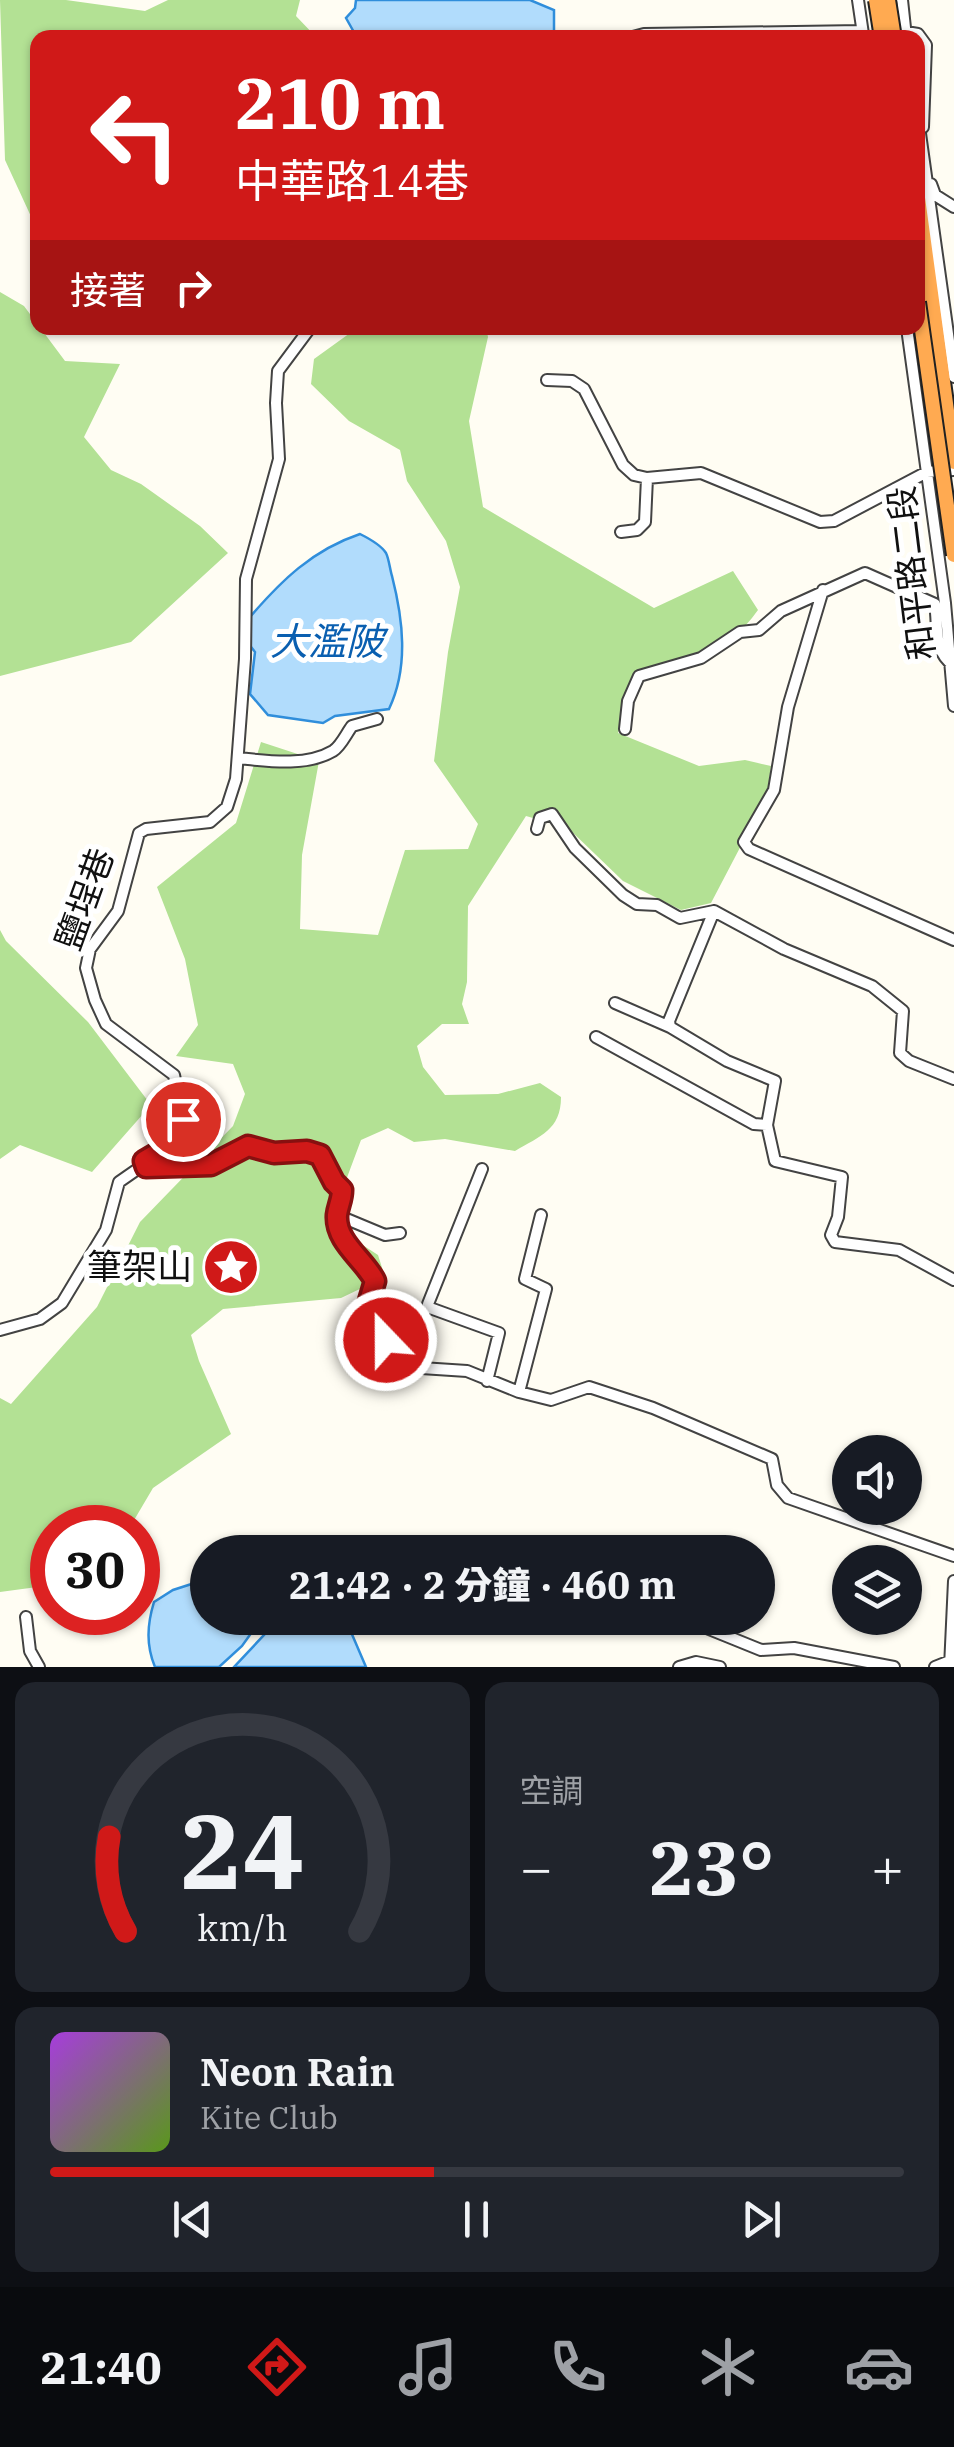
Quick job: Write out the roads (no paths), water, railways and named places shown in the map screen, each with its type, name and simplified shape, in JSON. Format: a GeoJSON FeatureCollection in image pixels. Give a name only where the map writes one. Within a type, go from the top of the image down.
{"type":"FeatureCollection","features":[{"type":"Feature","properties":{"kind":"highway"},"geometry":{"type":"LineString","coordinates":[[876,0],[881,30]]}},
{"type":"Feature","properties":{"kind":"highway"},"geometry":{"type":"LineString","coordinates":[[888,0],[900,30]]}},
{"type":"Feature","properties":{"kind":"highway"},"geometry":{"type":"LineString","coordinates":[[925,249],[954,462]]}},
{"type":"Feature","properties":{"kind":"highway"},"geometry":{"type":"LineString","coordinates":[[923,335],[954,555]]}},
{"type":"Feature","properties":{"kind":"street"},"geometry":{"type":"LineString","coordinates":[[858,0],[862,30]]}},
{"type":"Feature","properties":{"kind":"street"},"geometry":{"type":"LineString","coordinates":[[902,0],[902,30]]}},
{"type":"Feature","properties":{"kind":"street"},"geometry":{"type":"LineString","coordinates":[[925,146],[932,189],[954,207]]}},
{"type":"Feature","properties":{"kind":"street"},"geometry":{"type":"LineString","coordinates":[[925,168],[954,373]]}},
{"type":"Feature","properties":{"kind":"street","name":"鹽埕巷"},"geometry":{"type":"LineString","coordinates":[[0,1330],[40,1319],[62,1302],[106,1230],[116,1186],[144,1161],[171,1147],[182,1134],[176,1080],[170,1070],[106,1024],[92,991],[87,954],[118,911],[139,833],[165,826],[200,825],[218,816],[232,798],[246,659],[246,579],[279,460],[278,371],[305,335]]}},
{"type":"Feature","properties":{"kind":"street","name":"和平路二段"},"geometry":{"type":"LineString","coordinates":[[908,335],[952,665],[954,706]]}},
{"type":"Feature","properties":{"kind":"street"},"geometry":{"type":"LineString","coordinates":[[547,380],[572,381],[584,388],[627,471],[647,478],[701,473],[828,523],[927,472],[954,470]]}},
{"type":"Feature","properties":{"kind":"street"},"geometry":{"type":"LineString","coordinates":[[621,532],[637,530],[645,522],[647,478]]}},
{"type":"Feature","properties":{"kind":"street"},"geometry":{"type":"LineString","coordinates":[[625,728],[628,701],[639,676],[701,658],[740,632],[759,630],[781,611],[865,573],[932,601],[936,608],[938,646],[952,665]]}},
{"type":"Feature","properties":{"kind":"street"},"geometry":{"type":"LineString","coordinates":[[823,590],[788,706],[774,790],[744,842],[749,849],[954,940]]}},
{"type":"Feature","properties":{"kind":"street"},"geometry":{"type":"LineString","coordinates":[[238,758],[281,762],[329,753],[352,726],[377,719]]}},
{"type":"Feature","properties":{"kind":"street"},"geometry":{"type":"LineString","coordinates":[[537,830],[540,818],[552,814],[600,874],[637,904],[657,905],[680,918],[714,911],[784,949],[872,986],[903,1011],[900,1053],[954,1078]]}},
{"type":"Feature","properties":{"kind":"street"},"geometry":{"type":"LineString","coordinates":[[670,1027],[669,1021],[714,911]]}},
{"type":"Feature","properties":{"kind":"street"},"geometry":{"type":"LineString","coordinates":[[615,1003],[774,1081],[767,1125],[775,1161],[842,1177],[838,1217],[831,1235],[834,1242],[899,1250],[954,1280]]}},
{"type":"Feature","properties":{"kind":"street"},"geometry":{"type":"LineString","coordinates":[[596,1037],[754,1124],[767,1125]]}},
{"type":"Feature","properties":{"kind":"street"},"geometry":{"type":"LineString","coordinates":[[144,1161],[146,1167],[205,1166],[248,1146],[274,1153],[315,1152],[342,1190],[337,1215],[346,1242],[375,1281],[364,1318],[386,1340],[398,1360],[412,1368],[466,1371],[518,1392],[551,1400],[589,1387],[654,1408],[772,1459],[777,1485],[788,1498],[954,1556]]}},
{"type":"Feature","properties":{"kind":"street"},"geometry":{"type":"LineString","coordinates":[[482,1170],[428,1304],[498,1333],[487,1381]]}},
{"type":"Feature","properties":{"kind":"street"},"geometry":{"type":"LineString","coordinates":[[337,1215],[385,1235],[400,1234]]}},
{"type":"Feature","properties":{"kind":"street"},"geometry":{"type":"LineString","coordinates":[[518,1392],[546,1289],[525,1279],[541,1215]]}},
{"type":"Feature","properties":{"kind":"street"},"geometry":{"type":"LineString","coordinates":[[935,1667],[950,1664],[954,1581]]}},
{"type":"Feature","properties":{"kind":"street"},"geometry":{"type":"LineString","coordinates":[[26,1617],[30,1651],[39,1667]]}},
{"type":"Feature","properties":{"kind":"street"},"geometry":{"type":"LineString","coordinates":[[723,1635],[760,1650],[794,1648],[894,1667]]}},
{"type":"Feature","properties":{"kind":"street"},"geometry":{"type":"LineString","coordinates":[[679,1667],[696,1662],[720,1667]]}},
{"type":"Feature","properties":{"kind":"water"},"geometry":{"type":"Polygon","coordinates":[[[356,0],[530,0],[554,10],[554,30],[353,30],[346,18],[355,8],[356,0]]]}},
{"type":"Feature","properties":{"kind":"water","name":"大濫陂"},"geometry":{"type":"Polygon","coordinates":[[[360,534],[386,553],[399,609],[402,660],[389,709],[335,716],[323,723],[268,715],[250,694],[255,652],[248,643],[249,618],[298,568],[360,534]]]}},
{"type":"Feature","properties":{"kind":"water"},"geometry":{"type":"Polygon","coordinates":[[[190,1584],[190,1635],[250,1635],[219,1667],[155,1667],[148,1635],[160,1635],[160,1598],[190,1584]]]}},
{"type":"Feature","properties":{"kind":"water"},"geometry":{"type":"Polygon","coordinates":[[[264,1635],[352,1635],[366,1667],[234,1667],[264,1635]]]}},
{"type":"Feature","properties":{"kind":"place","name":"筆架山"},"geometry":{"type":"Point","coordinates":[231,1267]}}]}
